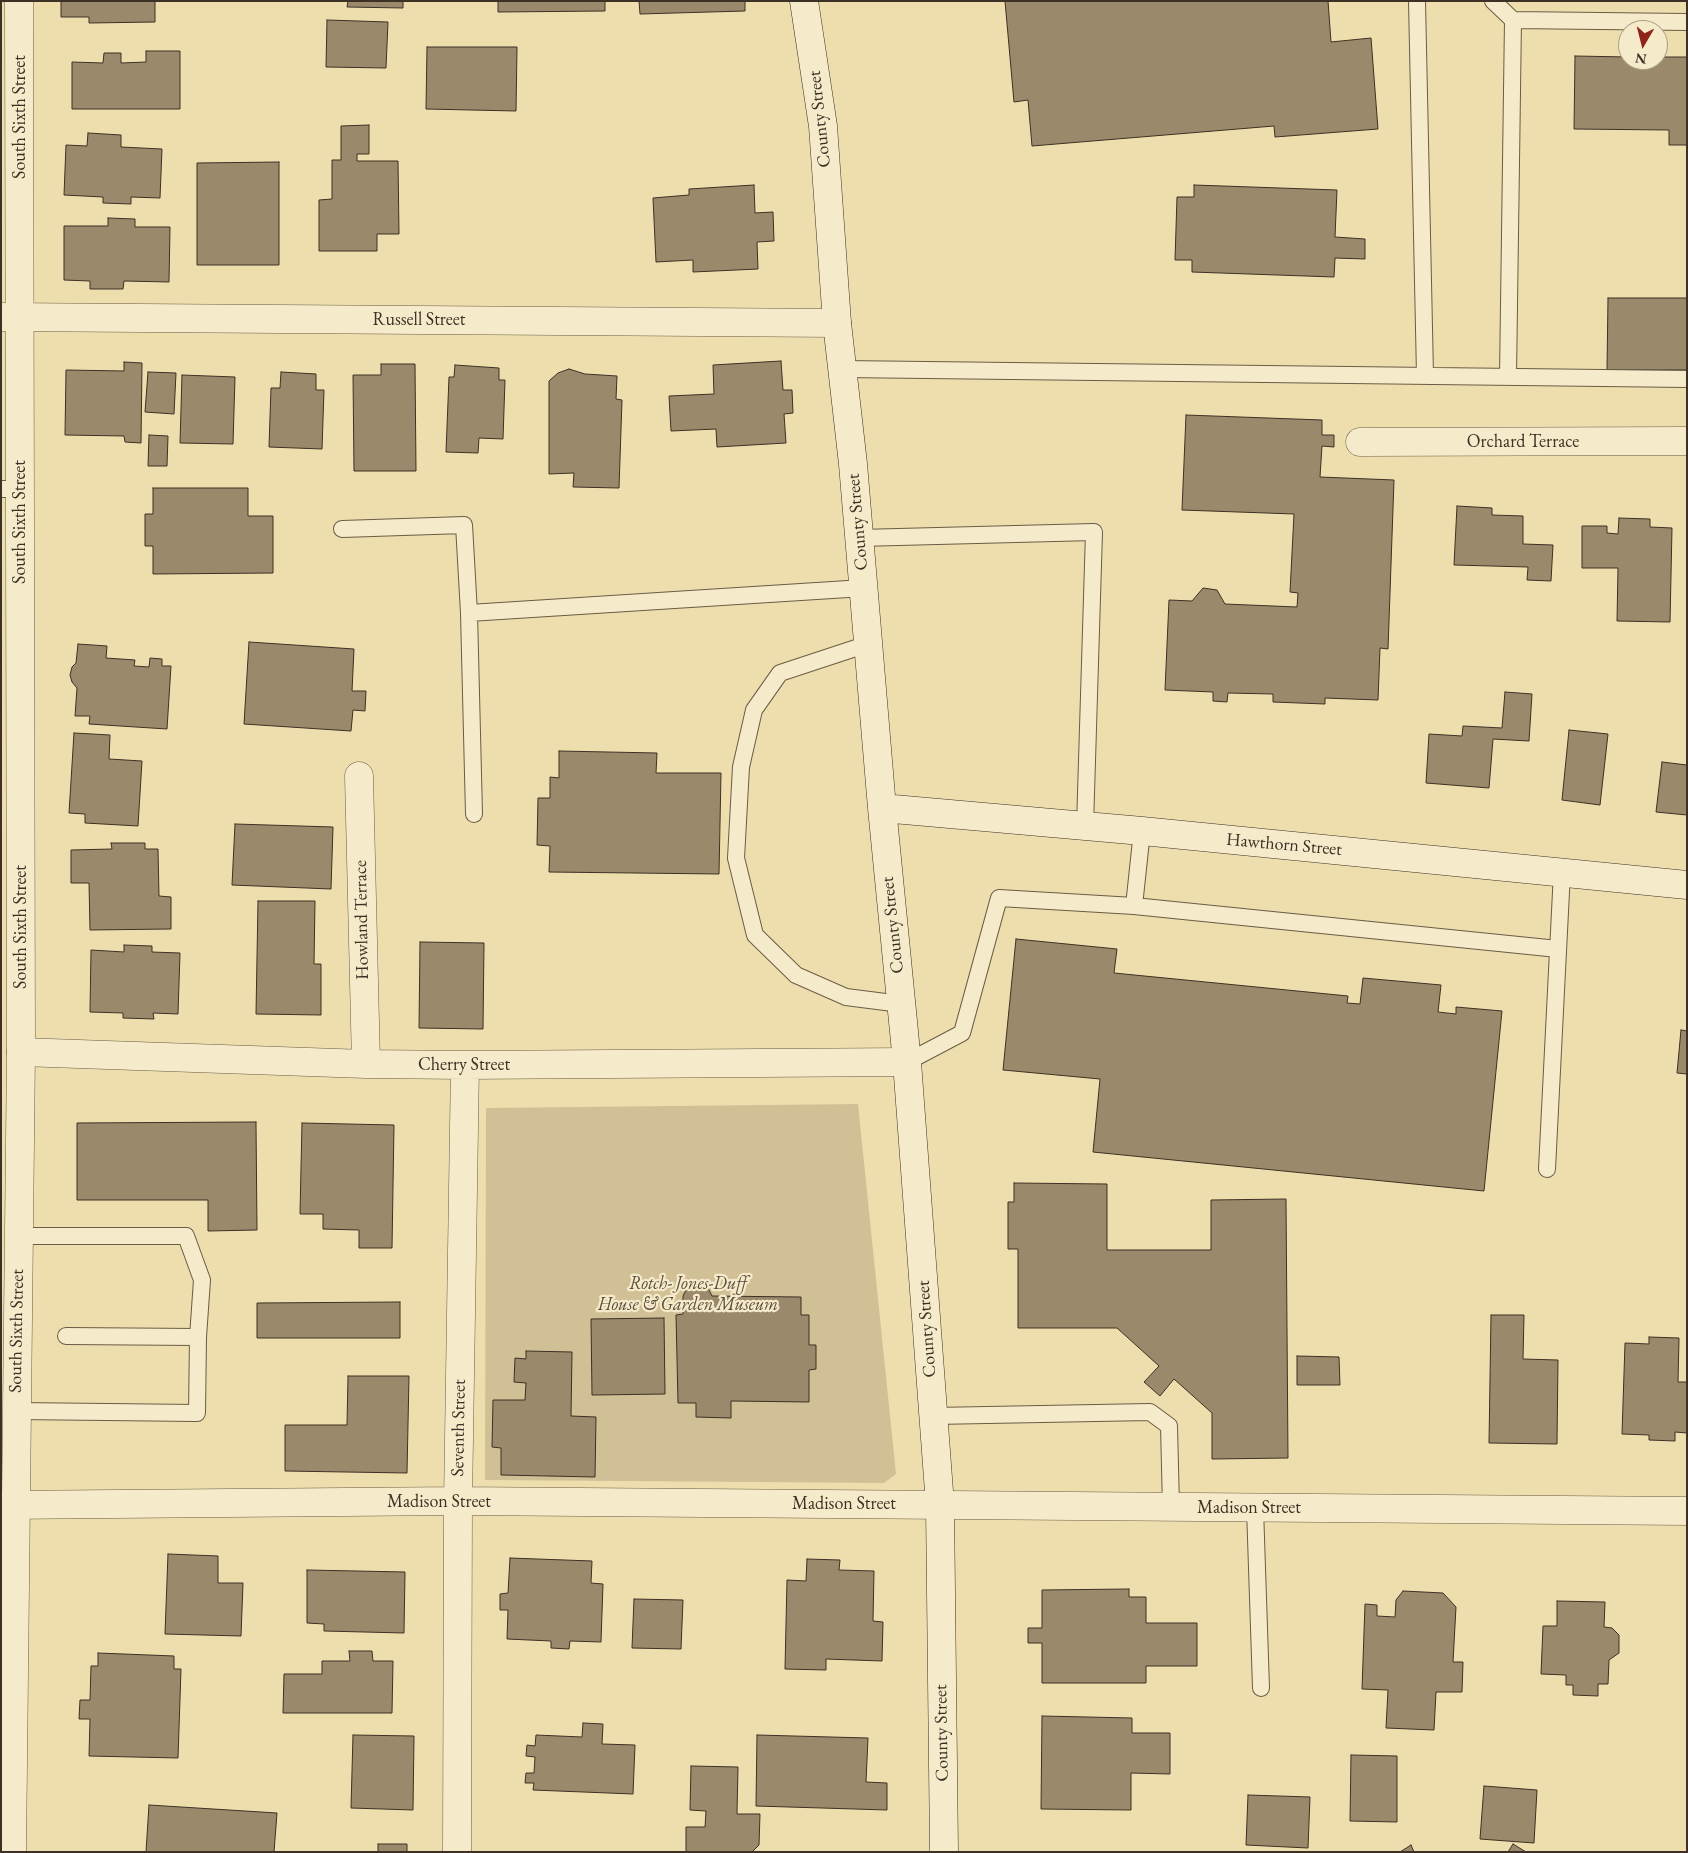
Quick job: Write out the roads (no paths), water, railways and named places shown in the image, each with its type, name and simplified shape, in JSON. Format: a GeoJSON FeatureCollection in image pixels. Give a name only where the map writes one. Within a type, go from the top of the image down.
{"type":"FeatureCollection","features":[{"type":"Feature","properties":{"kind":"street","name":"South Sixth Street"},"geometry":{"type":"LineString","coordinates":[[12,1852],[8,1505],[16,1411],[21,1052],[11,489],[11,317],[19,1]]}},
{"type":"Feature","properties":{"kind":"street","name":"County Street"},"geometry":{"type":"LineString","coordinates":[[804,1],[823,126],[837,323],[853,464],[882,808],[907,1062],[934,1416],[940,1505],[944,1852]]}},
{"type":"Feature","properties":{"kind":"street","name":"Russell Street"},"geometry":{"type":"LineString","coordinates":[[11,317],[837,323]]}},
{"type":"Feature","properties":{"kind":"street","name":"Orchard Terrace"},"geometry":{"type":"LineString","coordinates":[[1360,442],[1687,441]]}},
{"type":"Feature","properties":{"kind":"street","name":"Howland Terrace"},"geometry":{"type":"LineString","coordinates":[[359,776],[366,1064]]}},
{"type":"Feature","properties":{"kind":"street","name":"Hawthorn Street"},"geometry":{"type":"LineString","coordinates":[[882,808],[1142,831],[1687,885]]}},
{"type":"Feature","properties":{"kind":"street","name":"Cherry Street"},"geometry":{"type":"LineString","coordinates":[[21,1052],[366,1064],[907,1062]]}},
{"type":"Feature","properties":{"kind":"street","name":"Seventh Street"},"geometry":{"type":"LineString","coordinates":[[457,1852],[458,1501],[465,1065]]}},
{"type":"Feature","properties":{"kind":"street","name":"Madison Street"},"geometry":{"type":"LineString","coordinates":[[8,1505],[458,1501],[1687,1511]]}},
{"type":"Feature","properties":{"kind":"lane"},"geometry":{"type":"LineString","coordinates":[[1417,1],[1425,375]]}},
{"type":"Feature","properties":{"kind":"lane"},"geometry":{"type":"LineString","coordinates":[[1493,1],[1513,20],[1687,22]]}},
{"type":"Feature","properties":{"kind":"lane"},"geometry":{"type":"LineString","coordinates":[[1508,376],[1513,20]]}},
{"type":"Feature","properties":{"kind":"lane"},"geometry":{"type":"LineString","coordinates":[[842,369],[1687,379]]}},
{"type":"Feature","properties":{"kind":"lane"},"geometry":{"type":"LineString","coordinates":[[342,529],[464,525],[469,613],[474,814]]}},
{"type":"Feature","properties":{"kind":"lane"},"geometry":{"type":"LineString","coordinates":[[859,538],[1094,532],[1085,826]]}},
{"type":"Feature","properties":{"kind":"lane"},"geometry":{"type":"LineString","coordinates":[[469,613],[864,588]]}},
{"type":"Feature","properties":{"kind":"lane"},"geometry":{"type":"LineString","coordinates":[[868,644],[780,672],[754,710],[741,767],[736,858],[755,935],[796,975],[846,997],[901,1004]]}},
{"type":"Feature","properties":{"kind":"lane"},"geometry":{"type":"LineString","coordinates":[[1134,906],[1142,831]]}},
{"type":"Feature","properties":{"kind":"lane"},"geometry":{"type":"LineString","coordinates":[[1547,1169],[1562,872]]}},
{"type":"Feature","properties":{"kind":"lane"},"geometry":{"type":"LineString","coordinates":[[907,1062],[962,1032],[999,898],[1134,906],[1558,949]]}},
{"type":"Feature","properties":{"kind":"lane"},"geometry":{"type":"LineString","coordinates":[[16,1411],[197,1413],[198,1337],[202,1280],[186,1236],[19,1236]]}},
{"type":"Feature","properties":{"kind":"lane"},"geometry":{"type":"LineString","coordinates":[[66,1336],[198,1337]]}},
{"type":"Feature","properties":{"kind":"lane"},"geometry":{"type":"LineString","coordinates":[[934,1416],[1150,1412],[1170,1426],[1170,1508]]}},
{"type":"Feature","properties":{"kind":"lane"},"geometry":{"type":"LineString","coordinates":[[1255,1508],[1261,1688]]}},
{"type":"Feature","properties":{"kind":"park label","name":"Rotch- Jones-Duff House & Garden Museum"},"geometry":{"type":"Point","coordinates":[688,1294]}}]}
